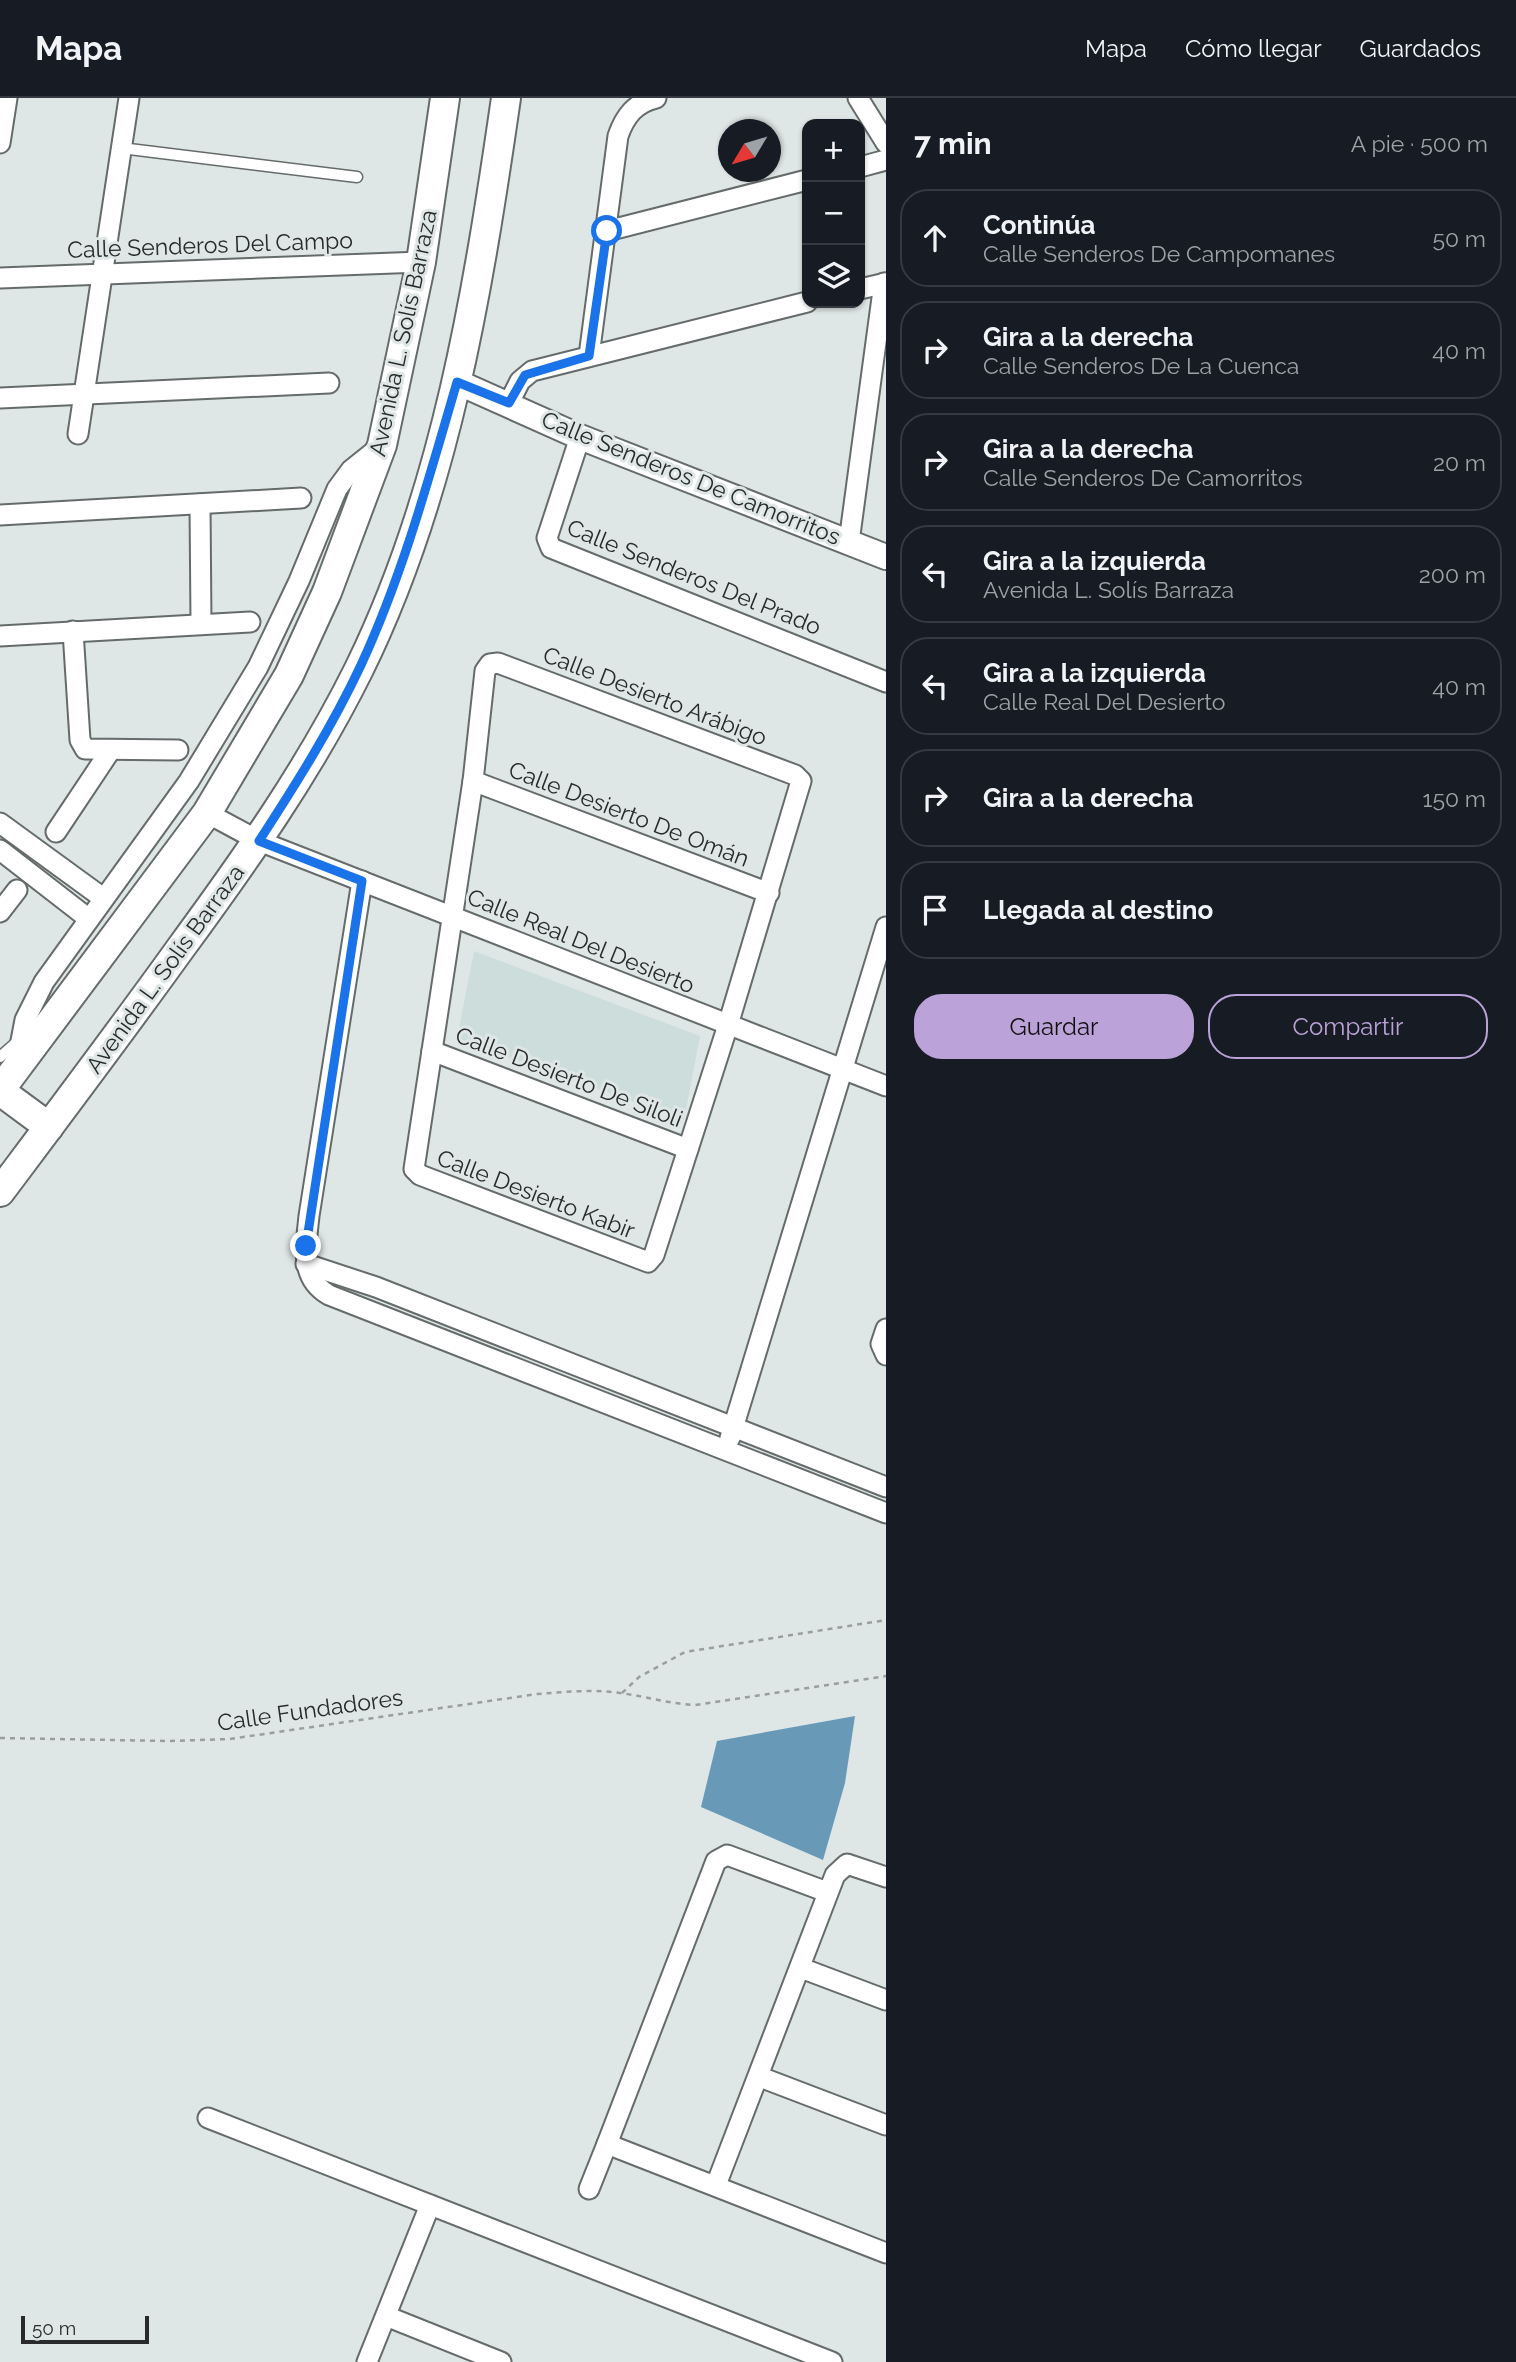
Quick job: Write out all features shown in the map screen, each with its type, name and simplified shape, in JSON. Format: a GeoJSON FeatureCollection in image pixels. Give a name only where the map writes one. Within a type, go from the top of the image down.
{"type":"FeatureCollection","features":[{"type":"Feature","properties":{"kind":"main road","name":"Avenida L. Solís Barraza"},"geometry":{"type":"LineString","coordinates":[[4,1077],[207,813],[254,739],[289,675],[327,592],[382,445],[421,262],[445,98]]}},
{"type":"Feature","properties":{"kind":"main road","name":"Avenida L. Solís Barraza"},"geometry":{"type":"LineString","coordinates":[[0,1192],[259,841],[313,757],[360,667],[417,521],[457,382],[488,219],[506,98]]}},
{"type":"Feature","properties":{"kind":"main road"},"geometry":{"type":"LineString","coordinates":[[4,1077],[49,1127]]}},
{"type":"Feature","properties":{"kind":"street"},"geometry":{"type":"LineString","coordinates":[[0,143],[7,98]]}},
{"type":"Feature","properties":{"kind":"street"},"geometry":{"type":"LineString","coordinates":[[78,434],[129,98]]}},
{"type":"Feature","properties":{"kind":"street"},"geometry":{"type":"LineString","coordinates":[[589,356],[618,136],[623,120],[634,107],[656,98]]}},
{"type":"Feature","properties":{"kind":"street"},"geometry":{"type":"LineString","coordinates":[[859,98],[886,143]]}},
{"type":"Feature","properties":{"kind":"street"},"geometry":{"type":"LineString","coordinates":[[865,166],[886,160]]}},
{"type":"Feature","properties":{"kind":"street"},"geometry":{"type":"LineString","coordinates":[[607,231],[802,181]]}},
{"type":"Feature","properties":{"kind":"street","name":"Calle Senderos Del Campo"},"geometry":{"type":"LineString","coordinates":[[0,278],[421,262]]}},
{"type":"Feature","properties":{"kind":"street"},"geometry":{"type":"LineString","coordinates":[[849,542],[885,283],[865,288]]}},
{"type":"Feature","properties":{"kind":"street"},"geometry":{"type":"LineString","coordinates":[[509,403],[525,375],[589,356],[802,303]]}},
{"type":"Feature","properties":{"kind":"street","name":"Calle Senderos De Camorritos"},"geometry":{"type":"LineString","coordinates":[[457,382],[580,437],[886,557]]}},
{"type":"Feature","properties":{"kind":"street"},"geometry":{"type":"LineString","coordinates":[[0,398],[329,383]]}},
{"type":"Feature","properties":{"kind":"street","name":"Calle Senderos Del Prado"},"geometry":{"type":"LineString","coordinates":[[580,437],[547,538],[556,552],[886,682]]}},
{"type":"Feature","properties":{"kind":"street"},"geometry":{"type":"LineString","coordinates":[[4,1077],[32,1004],[44,982],[189,781],[258,667],[299,581],[337,489],[351,470],[382,445]]}},
{"type":"Feature","properties":{"kind":"street"},"geometry":{"type":"LineString","coordinates":[[0,515],[301,498]]}},
{"type":"Feature","properties":{"kind":"street"},"geometry":{"type":"LineString","coordinates":[[200,504],[201,623]]}},
{"type":"Feature","properties":{"kind":"street"},"geometry":{"type":"LineString","coordinates":[[0,636],[250,622]]}},
{"type":"Feature","properties":{"kind":"street"},"geometry":{"type":"LineString","coordinates":[[73,631],[80,740],[85,749],[178,750]]}},
{"type":"Feature","properties":{"kind":"street","name":"Calle Desierto Arábigo"},"geometry":{"type":"LineString","coordinates":[[452,916],[473,781],[485,671],[490,664],[498,663],[798,777],[801,785],[728,1025]]}},
{"type":"Feature","properties":{"kind":"street"},"geometry":{"type":"LineString","coordinates":[[56,832],[110,751]]}},
{"type":"Feature","properties":{"kind":"street","name":"Calle Desierto De Omán"},"geometry":{"type":"LineString","coordinates":[[473,781],[769,892]]}},
{"type":"Feature","properties":{"kind":"street","name":"Calle Real Del Desierto"},"geometry":{"type":"LineString","coordinates":[[207,813],[259,841],[886,1086]]}},
{"type":"Feature","properties":{"kind":"street"},"geometry":{"type":"LineString","coordinates":[[0,823],[103,898]]}},
{"type":"Feature","properties":{"kind":"street"},"geometry":{"type":"LineString","coordinates":[[0,850],[89,919]]}},
{"type":"Feature","properties":{"kind":"street"},"geometry":{"type":"LineString","coordinates":[[362,881],[320,1146],[306,1264],[313,1283],[329,1295],[886,1513]]}},
{"type":"Feature","properties":{"kind":"street"},"geometry":{"type":"LineString","coordinates":[[0,912],[18,890]]}},
{"type":"Feature","properties":{"kind":"street","name":"Calle Desierto Kabir"},"geometry":{"type":"LineString","coordinates":[[452,916],[413,1166],[415,1172],[648,1262],[654,1255],[728,1025]]}},
{"type":"Feature","properties":{"kind":"street"},"geometry":{"type":"LineString","coordinates":[[726,1450],[886,927]]}},
{"type":"Feature","properties":{"kind":"street","name":"Calle Desierto De Siloli"},"geometry":{"type":"LineString","coordinates":[[432,1051],[688,1149]]}},
{"type":"Feature","properties":{"kind":"street"},"geometry":{"type":"LineString","coordinates":[[306,1264],[376,1287],[886,1487]]}},
{"type":"Feature","properties":{"kind":"street"},"geometry":{"type":"LineString","coordinates":[[886,1328],[881,1344],[886,1354]]}},
{"type":"Feature","properties":{"kind":"street"},"geometry":{"type":"LineString","coordinates":[[589,2189],[716,1861],[727,1855],[827,1892]]}},
{"type":"Feature","properties":{"kind":"street"},"geometry":{"type":"LineString","coordinates":[[716,2185],[760,2077],[827,1892],[839,1869],[847,1864],[886,1877]]}},
{"type":"Feature","properties":{"kind":"street"},"geometry":{"type":"LineString","coordinates":[[800,1968],[886,2000]]}},
{"type":"Feature","properties":{"kind":"street"},"geometry":{"type":"LineString","coordinates":[[760,2077],[886,2125]]}},
{"type":"Feature","properties":{"kind":"street"},"geometry":{"type":"LineString","coordinates":[[208,2118],[832,2362]]}},
{"type":"Feature","properties":{"kind":"street"},"geometry":{"type":"LineString","coordinates":[[607,2144],[886,2253]]}},
{"type":"Feature","properties":{"kind":"street"},"geometry":{"type":"LineString","coordinates":[[367,2362],[430,2205]]}},
{"type":"Feature","properties":{"kind":"street"},"geometry":{"type":"LineString","coordinates":[[386,2316],[501,2362]]}},
{"type":"Feature","properties":{"kind":"lane"},"geometry":{"type":"LineString","coordinates":[[121,148],[357,177]]}},
{"type":"Feature","properties":{"kind":"path"},"geometry":{"type":"LineString","coordinates":[[622,1693],[639,1677],[669,1658],[685,1652],[886,1620]]}},
{"type":"Feature","properties":{"kind":"path","name":"Calle Fundadores"},"geometry":{"type":"LineString","coordinates":[[0,1738],[169,1741],[230,1739],[537,1694],[581,1691],[622,1693],[672,1704],[728,1701],[886,1676]]}},
{"type":"Feature","properties":{"kind":"shaded area"},"geometry":{"type":"Polygon","coordinates":[[[474,951],[700,1036],[684,1120],[457,1039],[474,951]]]}},
{"type":"Feature","properties":{"kind":"water"},"geometry":{"type":"Polygon","coordinates":[[[855,1716],[845,1783],[823,1860],[701,1807],[717,1741],[855,1716]]]}},
{"type":"Feature","properties":{"kind":"route"},"geometry":{"type":"LineString","coordinates":[[306,1246],[362,881],[259,841],[313,757],[360,667],[417,521],[457,382],[509,403],[525,375],[589,356],[607,231]]}}]}
